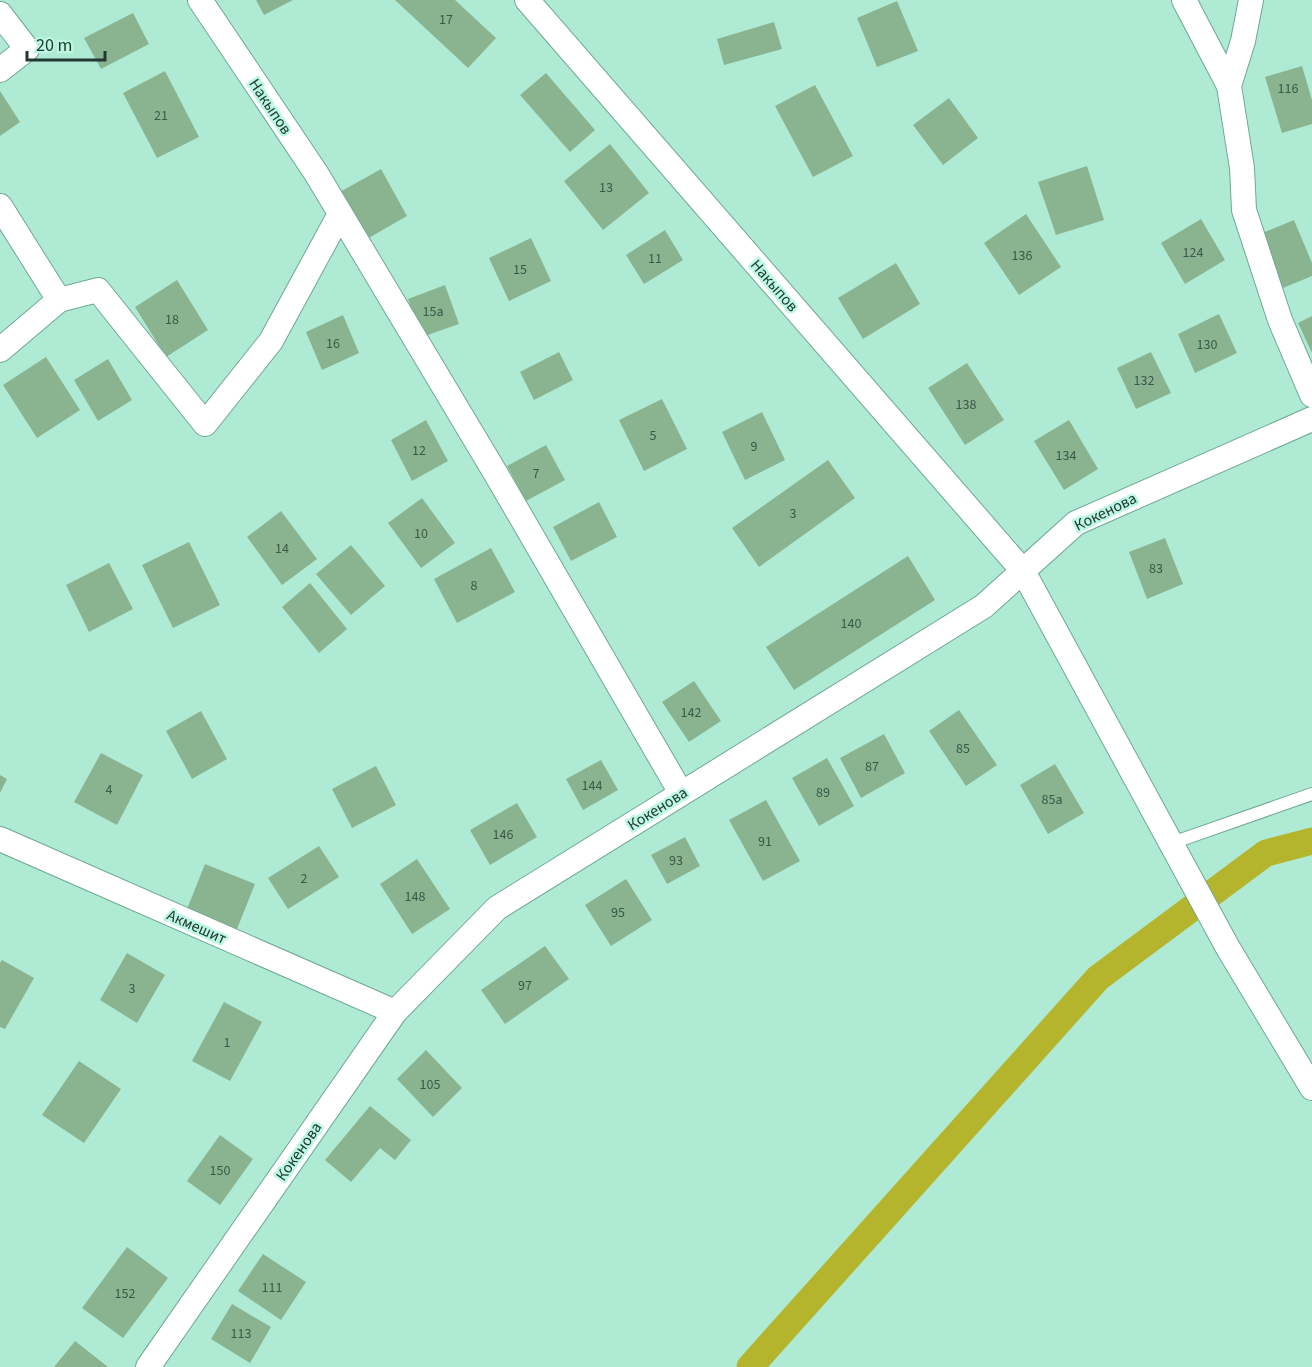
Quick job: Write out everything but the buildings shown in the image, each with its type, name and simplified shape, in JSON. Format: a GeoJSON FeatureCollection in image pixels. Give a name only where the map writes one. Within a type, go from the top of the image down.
{"type":"FeatureCollection","features":[{"type":"Feature","properties":{"kind":"street","name":"Накыпов"},"geometry":{"type":"LineString","coordinates":[[200,0],[316,173],[496,474],[681,794]]}},
{"type":"Feature","properties":{"kind":"street","name":"Накыпов"},"geometry":{"type":"LineString","coordinates":[[527,0],[1023,571],[1228,948],[1312,1088]]}},
{"type":"Feature","properties":{"kind":"street"},"geometry":{"type":"LineString","coordinates":[[1184,0],[1229,86],[1242,168],[1244,210],[1280,320],[1312,395]]}},
{"type":"Feature","properties":{"kind":"street"},"geometry":{"type":"LineString","coordinates":[[1229,86],[1243,40],[1251,0]]}},
{"type":"Feature","properties":{"kind":"street"},"geometry":{"type":"LineString","coordinates":[[0,14],[27,49],[0,70]]}},
{"type":"Feature","properties":{"kind":"street"},"geometry":{"type":"LineString","coordinates":[[0,206],[59,300]]}},
{"type":"Feature","properties":{"kind":"street"},"geometry":{"type":"LineString","coordinates":[[0,350],[59,300],[98,290],[205,424],[272,341],[340,214]]}},
{"type":"Feature","properties":{"kind":"street","name":"Кокенова"},"geometry":{"type":"LineString","coordinates":[[148,1367],[395,1012],[497,908],[984,606],[1076,523],[1312,419]]}},
{"type":"Feature","properties":{"kind":"street","name":"Акмешит"},"geometry":{"type":"LineString","coordinates":[[0,839],[395,1012]]}},
{"type":"Feature","properties":{"kind":"lane"},"geometry":{"type":"LineString","coordinates":[[1175,849],[1312,794]]}},
{"type":"Feature","properties":{"kind":"waterway"},"geometry":{"type":"LineString","coordinates":[[750,1367],[1098,978],[1266,853],[1312,841]]}}]}
